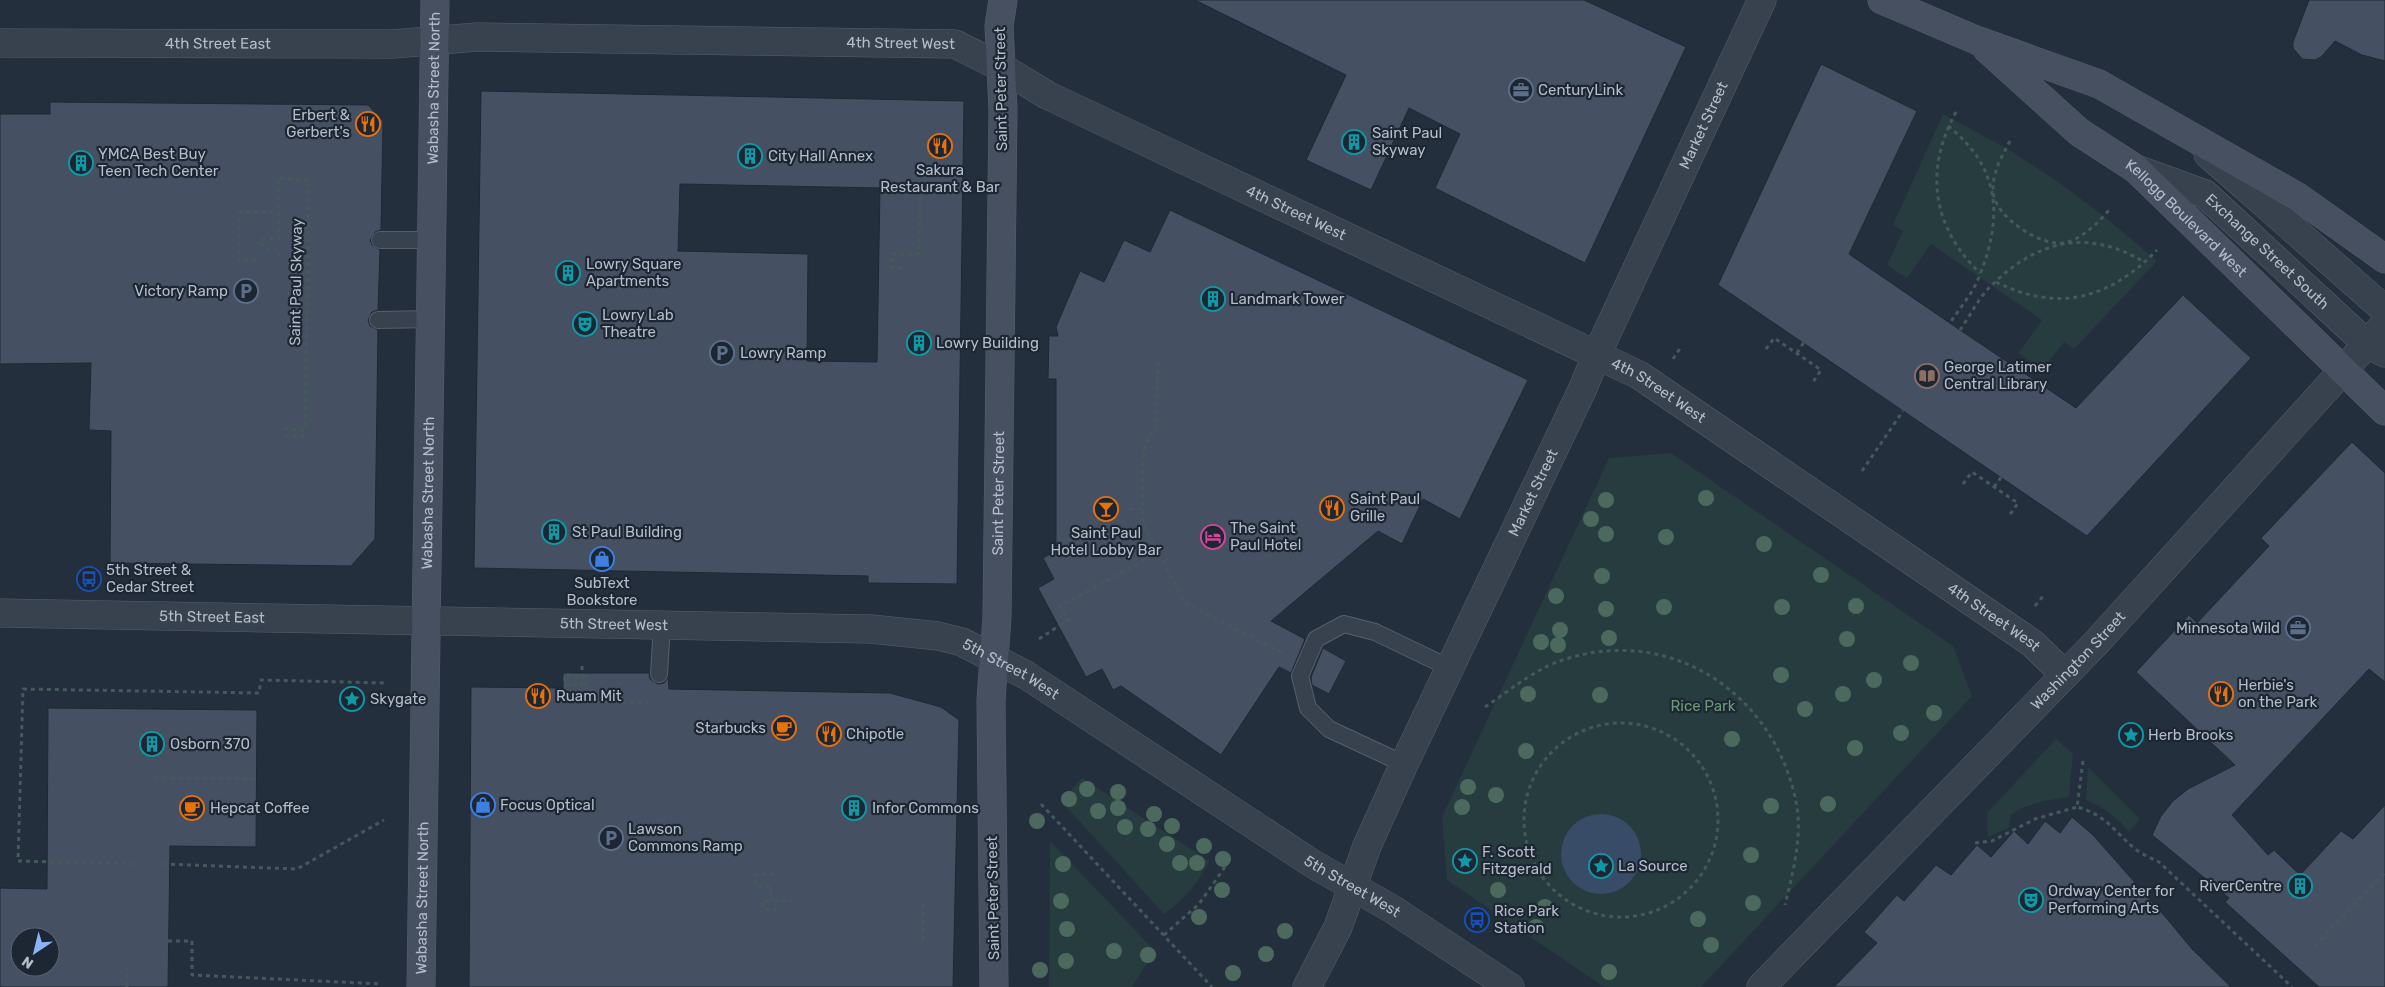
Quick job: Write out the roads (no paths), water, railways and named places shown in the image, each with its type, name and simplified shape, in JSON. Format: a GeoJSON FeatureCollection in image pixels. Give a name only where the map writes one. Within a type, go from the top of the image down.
{"type":"FeatureCollection","features":[{"type":"Feature","properties":{"kind":"main road","name":"Wabasha Street North"},"geometry":{"type":"LineString","coordinates":[[421,987],[435,0]]}},
{"type":"Feature","properties":{"kind":"main road","name":"Saint Peter Street"},"geometry":{"type":"LineString","coordinates":[[994,987],[991,700],[997,617],[1003,130],[999,26],[1002,0]]}},
{"type":"Feature","properties":{"kind":"main road","name":"Kellogg Boulevard West"},"geometry":{"type":"LineString","coordinates":[[1882,0],[1976,40],[2099,84],[2175,125],[2298,197],[2385,259]]}},
{"type":"Feature","properties":{"kind":"main road","name":"Kellogg Boulevard West"},"geometry":{"type":"LineString","coordinates":[[1976,40],[2080,132],[2136,170],[2385,410]]}},
{"type":"Feature","properties":{"kind":"street","name":"Market Street"},"geometry":{"type":"LineString","coordinates":[[1307,987],[1338,927],[1367,846],[1404,764],[1583,388],[1597,354],[1762,0]]}},
{"type":"Feature","properties":{"kind":"street","name":"4th Street West"},"geometry":{"type":"LineString","coordinates":[[434,41],[476,37],[955,44],[1001,67],[1047,95],[1639,375],[2032,643],[2065,675]]}},
{"type":"Feature","properties":{"kind":"street","name":"4th Street East"},"geometry":{"type":"LineString","coordinates":[[0,43],[393,44],[434,41]]}},
{"type":"Feature","properties":{"kind":"street"},"geometry":{"type":"LineString","coordinates":[[2175,125],[2258,196],[2385,310]]}},
{"type":"Feature","properties":{"kind":"street","name":"Exchange Street South"},"geometry":{"type":"LineString","coordinates":[[2136,170],[2205,194],[2376,349]]}},
{"type":"Feature","properties":{"kind":"street","name":"Washington Street"},"geometry":{"type":"LineString","coordinates":[[1761,987],[2065,675],[2344,370],[2376,349],[2385,324]]}},
{"type":"Feature","properties":{"kind":"street","name":"5th Street East"},"geometry":{"type":"LineString","coordinates":[[0,614],[426,621]]}},
{"type":"Feature","properties":{"kind":"street","name":"5th Street West"},"geometry":{"type":"LineString","coordinates":[[426,621],[871,629],[938,636],[962,642],[1026,675],[1313,864],[1392,909],[1510,987]]}},
{"type":"Feature","properties":{"kind":"lane"},"geometry":{"type":"LineString","coordinates":[[380,240],[432,240]]}},
{"type":"Feature","properties":{"kind":"lane"},"geometry":{"type":"LineString","coordinates":[[378,320],[430,319]]}},
{"type":"Feature","properties":{"kind":"lane"},"geometry":{"type":"LineString","coordinates":[[1404,764],[1329,729],[1308,708],[1300,676],[1316,640],[1344,624],[1375,632],[1450,668]]}},
{"type":"Feature","properties":{"kind":"lane"},"geometry":{"type":"LineString","coordinates":[[659,674],[662,625]]}},
{"type":"Feature","properties":{"kind":"water"},"geometry":{"type":"Polygon","coordinates":[[[1593,814],[1609,814],[1624,820],[1635,831],[1641,846],[1641,862],[1635,877],[1624,888],[1609,894],[1593,894],[1578,888],[1567,877],[1561,862],[1561,846],[1567,831],[1578,820],[1593,814]]]}},
{"type":"Feature","properties":{"kind":"place","name":"CenturyLink"},"geometry":{"type":"Point","coordinates":[1521,90]}},
{"type":"Feature","properties":{"kind":"place","name":"Erbert & Gerbert's"},"geometry":{"type":"Point","coordinates":[368,124]}},
{"type":"Feature","properties":{"kind":"place","name":"Saint Paul Skyway"},"geometry":{"type":"Point","coordinates":[1354,142]}},
{"type":"Feature","properties":{"kind":"place","name":"Sakura Restaurant & Bar"},"geometry":{"type":"Point","coordinates":[940,146]}},
{"type":"Feature","properties":{"kind":"place","name":"City Hall Annex"},"geometry":{"type":"Point","coordinates":[750,156]}},
{"type":"Feature","properties":{"kind":"place","name":"YMCA Best Buy Teen Tech Center"},"geometry":{"type":"Point","coordinates":[81,163]}},
{"type":"Feature","properties":{"kind":"place","name":"Lowry Square Apartments"},"geometry":{"type":"Point","coordinates":[568,273]}},
{"type":"Feature","properties":{"kind":"place","name":"Victory Ramp"},"geometry":{"type":"Point","coordinates":[246,291]}},
{"type":"Feature","properties":{"kind":"place","name":"Landmark Tower"},"geometry":{"type":"Point","coordinates":[1213,299]}},
{"type":"Feature","properties":{"kind":"place","name":"Lowry Lab Theatre"},"geometry":{"type":"Point","coordinates":[585,324]}},
{"type":"Feature","properties":{"kind":"place","name":"Lowry Building"},"geometry":{"type":"Point","coordinates":[919,343]}},
{"type":"Feature","properties":{"kind":"place","name":"Lowry Ramp"},"geometry":{"type":"Point","coordinates":[722,353]}},
{"type":"Feature","properties":{"kind":"place","name":"George Latimer Central Library"},"geometry":{"type":"Point","coordinates":[1927,376]}},
{"type":"Feature","properties":{"kind":"place","name":"Saint Paul Grille"},"geometry":{"type":"Point","coordinates":[1332,508]}},
{"type":"Feature","properties":{"kind":"place","name":"Saint Paul Hotel Lobby Bar"},"geometry":{"type":"Point","coordinates":[1106,509]}},
{"type":"Feature","properties":{"kind":"place","name":"St Paul Building"},"geometry":{"type":"Point","coordinates":[554,532]}},
{"type":"Feature","properties":{"kind":"place","name":"The Saint Paul Hotel"},"geometry":{"type":"Point","coordinates":[1213,537]}},
{"type":"Feature","properties":{"kind":"place","name":"SubText Bookstore"},"geometry":{"type":"Point","coordinates":[602,559]}},
{"type":"Feature","properties":{"kind":"place","name":"5th Street & Cedar Street"},"geometry":{"type":"Point","coordinates":[89,579]}},
{"type":"Feature","properties":{"kind":"place","name":"Minnesota Wild"},"geometry":{"type":"Point","coordinates":[2298,628]}},
{"type":"Feature","properties":{"kind":"place","name":"Herbie's on the Park"},"geometry":{"type":"Point","coordinates":[2221,694]}},
{"type":"Feature","properties":{"kind":"place","name":"Ruam Mit"},"geometry":{"type":"Point","coordinates":[538,696]}},
{"type":"Feature","properties":{"kind":"place","name":"Skygate"},"geometry":{"type":"Point","coordinates":[352,699]}},
{"type":"Feature","properties":{"kind":"place","name":"Starbucks"},"geometry":{"type":"Point","coordinates":[784,728]}},
{"type":"Feature","properties":{"kind":"place","name":"Chipotle"},"geometry":{"type":"Point","coordinates":[829,734]}},
{"type":"Feature","properties":{"kind":"place","name":"Herb Brooks"},"geometry":{"type":"Point","coordinates":[2131,735]}},
{"type":"Feature","properties":{"kind":"place","name":"Osborn 370"},"geometry":{"type":"Point","coordinates":[152,744]}},
{"type":"Feature","properties":{"kind":"place","name":"Focus Optical"},"geometry":{"type":"Point","coordinates":[483,805]}},
{"type":"Feature","properties":{"kind":"place","name":"Hepcat Coffee"},"geometry":{"type":"Point","coordinates":[192,808]}},
{"type":"Feature","properties":{"kind":"place","name":"Infor Commons"},"geometry":{"type":"Point","coordinates":[854,808]}},
{"type":"Feature","properties":{"kind":"place","name":"Lawson Commons Ramp"},"geometry":{"type":"Point","coordinates":[611,838]}},
{"type":"Feature","properties":{"kind":"place","name":"F. Scott Fitzgerald"},"geometry":{"type":"Point","coordinates":[1465,861]}},
{"type":"Feature","properties":{"kind":"place","name":"La Source"},"geometry":{"type":"Point","coordinates":[1601,866]}},
{"type":"Feature","properties":{"kind":"place","name":"RiverCentre"},"geometry":{"type":"Point","coordinates":[2300,886]}},
{"type":"Feature","properties":{"kind":"place","name":"Ordway Center for Performing Arts"},"geometry":{"type":"Point","coordinates":[2031,900]}},
{"type":"Feature","properties":{"kind":"place","name":"Rice Park Station"},"geometry":{"type":"Point","coordinates":[1477,920]}},
{"type":"Feature","properties":{"kind":"park label","name":"Rice Park"},"geometry":{"type":"Point","coordinates":[1703,706]}}]}
